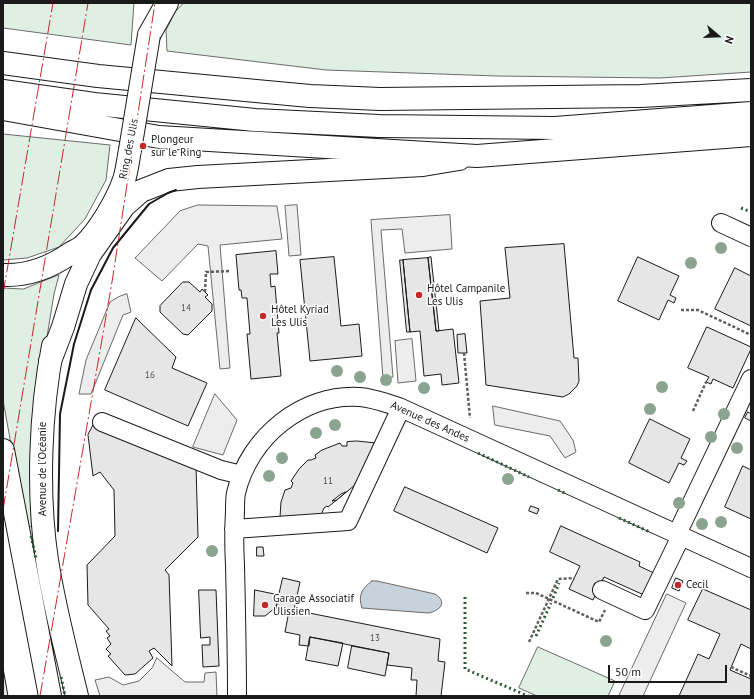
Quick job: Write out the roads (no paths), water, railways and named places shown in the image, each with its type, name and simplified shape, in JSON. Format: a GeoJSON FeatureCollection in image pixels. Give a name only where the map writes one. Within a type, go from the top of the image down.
{"type":"FeatureCollection","features":[{"type":"Feature","properties":{"kind":"main road","name":"Ring des Ulis"},"geometry":{"type":"LineString","coordinates":[[3,275],[14,275],[37,271],[59,261],[84,245],[104,220],[119,193],[124,179],[130,150],[148,35],[148,3]]}},
{"type":"Feature","properties":{"kind":"main road"},"geometry":{"type":"LineString","coordinates":[[148,35],[167,3]]}},
{"type":"Feature","properties":{"kind":"main road"},"geometry":{"type":"LineString","coordinates":[[3,63],[98,76],[248,91],[310,96],[380,99],[641,96],[751,90]]}},
{"type":"Feature","properties":{"kind":"main road"},"geometry":{"type":"LineString","coordinates":[[3,91],[94,104],[255,120],[379,126],[555,128],[751,113]]}},
{"type":"Feature","properties":{"kind":"main road"},"geometry":{"type":"LineString","coordinates":[[3,109],[159,137],[477,156]]}},
{"type":"Feature","properties":{"kind":"main road"},"geometry":{"type":"LineString","coordinates":[[50,361],[63,327],[76,284],[90,254],[124,206],[141,191],[169,180],[423,165],[477,156],[751,135]]}},
{"type":"Feature","properties":{"kind":"main road","name":"Avenue de l'Océanie"},"geometry":{"type":"LineString","coordinates":[[78,696],[58,619],[47,559],[42,513],[42,470],[43,414],[50,361],[58,318],[67,287],[84,245]]}},
{"type":"Feature","properties":{"kind":"main road"},"geometry":{"type":"LineString","coordinates":[[3,450],[6,482],[50,696]]}},
{"type":"Feature","properties":{"kind":"street"},"geometry":{"type":"LineString","coordinates":[[721,223],[751,237]]}},
{"type":"Feature","properties":{"kind":"street"},"geometry":{"type":"LineString","coordinates":[[607,593],[645,610],[751,379]]}},
{"type":"Feature","properties":{"kind":"street","name":"Avenue des Andes"},"geometry":{"type":"LineString","coordinates":[[238,696],[234,529],[236,493],[246,465],[263,440],[281,422],[302,408],[332,399],[360,397],[374,399],[402,408],[751,568]]}},
{"type":"Feature","properties":{"kind":"street"},"geometry":{"type":"LineString","coordinates":[[234,529],[348,521],[402,408]]}},
{"type":"Feature","properties":{"kind":"street"},"geometry":{"type":"LineString","coordinates":[[102,422],[221,470],[242,475]]}},
{"type":"Feature","properties":{"kind":"place","name":"Plongeur sur le Ring"},"geometry":{"type":"Point","coordinates":[143,146]}},
{"type":"Feature","properties":{"kind":"place","name":"Hôtel Campanile Les Ulis"},"geometry":{"type":"Point","coordinates":[419,295]}},
{"type":"Feature","properties":{"kind":"place","name":"Hôtel Kyriad Les Ulis"},"geometry":{"type":"Point","coordinates":[263,316]}},
{"type":"Feature","properties":{"kind":"place","name":"Cecil"},"geometry":{"type":"Point","coordinates":[678,585]}},
{"type":"Feature","properties":{"kind":"place","name":"Garage Associatif Ulissien"},"geometry":{"type":"Point","coordinates":[265,605]}}]}
